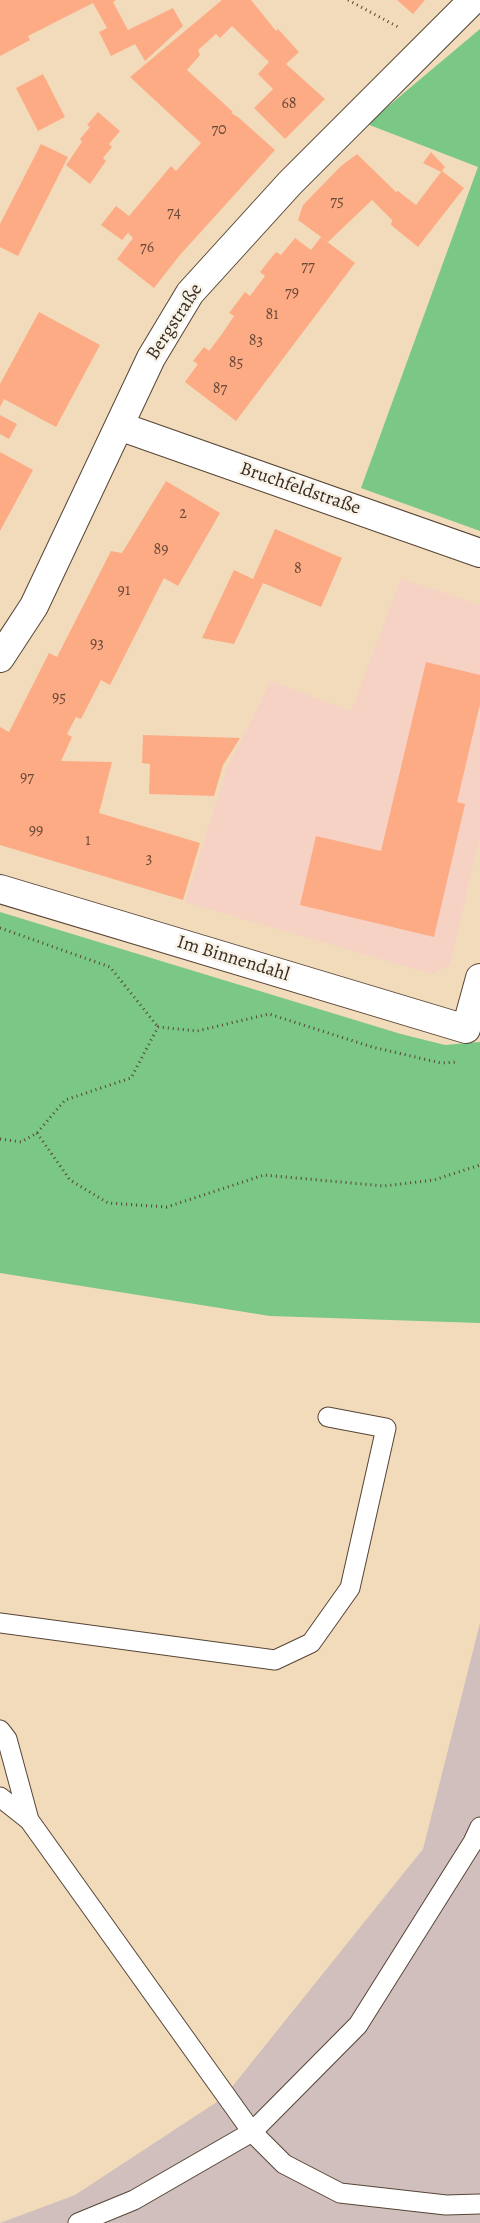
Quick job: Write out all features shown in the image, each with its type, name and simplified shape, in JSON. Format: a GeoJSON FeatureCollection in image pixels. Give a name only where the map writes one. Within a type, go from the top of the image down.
{"type":"FeatureCollection","features":[{"type":"Feature","properties":{"kind":"street","name":"Bergstraße"},"geometry":{"type":"LineString","coordinates":[[0,658],[34,606],[151,358],[190,293],[290,183],[473,0]]}},
{"type":"Feature","properties":{"kind":"street","name":"Bruchfeldstraße"},"geometry":{"type":"LineString","coordinates":[[119,426],[480,553]]}},
{"type":"Feature","properties":{"kind":"street","name":"Im Binnendahl"},"geometry":{"type":"LineString","coordinates":[[0,889],[466,1029],[480,978]]}},
{"type":"Feature","properties":{"kind":"lane"},"geometry":{"type":"LineString","coordinates":[[0,1623],[275,1660],[311,1643],[350,1588],[386,1428],[328,1417]]}},
{"type":"Feature","properties":{"kind":"lane"},"geometry":{"type":"LineString","coordinates":[[0,1730],[7,1739],[28,1820]]}},
{"type":"Feature","properties":{"kind":"lane"},"geometry":{"type":"LineString","coordinates":[[0,1797],[28,1820],[252,2132],[284,2164],[340,2193],[446,2205],[480,2204]]}},
{"type":"Feature","properties":{"kind":"lane"},"geometry":{"type":"LineString","coordinates":[[78,2223],[134,2200],[252,2132],[358,2025],[473,1842],[480,1827]]}},
{"type":"Feature","properties":{"kind":"path"},"geometry":{"type":"LineString","coordinates":[[348,0],[429,44]]}},
{"type":"Feature","properties":{"kind":"path"},"geometry":{"type":"LineString","coordinates":[[0,928],[110,967],[158,1027],[197,1031],[270,1014],[372,1047],[442,1063],[461,1062]]}},
{"type":"Feature","properties":{"kind":"path"},"geometry":{"type":"LineString","coordinates":[[0,1139],[21,1142],[37,1133],[64,1100],[131,1078],[158,1027]]}},
{"type":"Feature","properties":{"kind":"path"},"geometry":{"type":"LineString","coordinates":[[37,1133],[70,1180],[108,1202],[167,1208],[264,1175],[384,1186],[434,1180],[480,1165]]}},
{"type":"Feature","properties":{"kind":"shaded area"},"geometry":{"type":"Polygon","coordinates":[[[401,579],[480,605],[480,836],[450,964],[432,974],[185,902],[227,768],[271,681],[351,711],[401,579]]]}},
{"type":"Feature","properties":{"kind":"shaded area"},"geometry":{"type":"Polygon","coordinates":[[[480,1623],[480,2223],[0,2223],[75,2195],[223,2098],[423,1849],[480,1623]]]}},
{"type":"Feature","properties":{"kind":"green space"},"geometry":{"type":"Polygon","coordinates":[[[480,29],[480,531],[361,488],[478,167],[367,124],[480,29]]]}},
{"type":"Feature","properties":{"kind":"green space"},"geometry":{"type":"Polygon","coordinates":[[[0,912],[401,1034],[445,1045],[480,1042],[480,1323],[270,1316],[0,1273],[0,912]]]}},
{"type":"Feature","properties":{"kind":"building"},"geometry":{"type":"Polygon","coordinates":[[[0,0],[116,0],[113,2],[128,30],[173,8],[183,26],[145,61],[135,44],[111,56],[99,32],[107,28],[93,3],[28,36],[30,40],[0,56],[0,0]]]}},
{"type":"Feature","properties":{"kind":"building"},"geometry":{"type":"Polygon","coordinates":[[[222,0],[251,0],[276,31],[278,29],[299,52],[286,64],[325,99],[285,139],[254,108],[273,89],[258,74],[269,62],[232,26],[220,38],[216,34],[198,50],[200,55],[187,70],[233,112],[231,113],[275,150],[179,256],[154,288],[117,259],[133,238],[128,233],[122,240],[101,225],[116,206],[129,216],[171,166],[176,171],[201,143],[130,77],[222,0]]]}},
{"type":"Feature","properties":{"kind":"building"},"geometry":{"type":"Polygon","coordinates":[[[397,0],[425,0],[413,14],[397,0]]]}},
{"type":"Feature","properties":{"kind":"building"},"geometry":{"type":"Polygon","coordinates":[[[43,74],[65,117],[38,131],[16,88],[43,74]]]}},
{"type":"Feature","properties":{"kind":"building"},"geometry":{"type":"Polygon","coordinates":[[[98,112],[120,131],[109,144],[112,147],[103,158],[106,161],[90,184],[66,165],[82,142],[80,139],[90,127],[87,125],[98,112]]]}},
{"type":"Feature","properties":{"kind":"building"},"geometry":{"type":"Polygon","coordinates":[[[41,144],[68,157],[18,256],[0,247],[0,224],[41,144]]]}},
{"type":"Feature","properties":{"kind":"building"},"geometry":{"type":"Polygon","coordinates":[[[431,152],[445,167],[442,171],[464,188],[418,247],[391,225],[392,220],[372,200],[328,242],[298,220],[303,205],[341,166],[357,154],[396,192],[398,191],[416,205],[441,172],[423,163],[431,152]]]}},
{"type":"Feature","properties":{"kind":"building"},"geometry":{"type":"Polygon","coordinates":[[[321,237],[355,263],[236,421],[185,382],[198,364],[193,361],[204,347],[209,351],[222,334],[234,316],[229,313],[245,292],[250,296],[265,276],[260,272],[276,252],[281,255],[295,238],[311,250],[321,237]]]}},
{"type":"Feature","properties":{"kind":"building"},"geometry":{"type":"Polygon","coordinates":[[[39,312],[100,345],[56,427],[4,399],[0,407],[0,384],[39,312]]]}},
{"type":"Feature","properties":{"kind":"building"},"geometry":{"type":"Polygon","coordinates":[[[0,415],[17,424],[9,439],[0,434],[0,415]]]}},
{"type":"Feature","properties":{"kind":"building"},"geometry":{"type":"Polygon","coordinates":[[[0,452],[33,470],[0,531],[0,452]]]}},
{"type":"Feature","properties":{"kind":"building"},"geometry":{"type":"Polygon","coordinates":[[[166,481],[220,513],[178,586],[164,578],[110,685],[101,680],[81,719],[76,717],[67,734],[72,737],[61,761],[112,762],[99,813],[200,843],[183,900],[0,845],[0,727],[9,732],[49,653],[57,657],[111,551],[122,553],[166,481]]]}},
{"type":"Feature","properties":{"kind":"building"},"geometry":{"type":"Polygon","coordinates":[[[275,529],[342,558],[321,607],[263,583],[234,644],[202,638],[234,570],[253,579],[275,529]]]}},
{"type":"Feature","properties":{"kind":"building"},"geometry":{"type":"Polygon","coordinates":[[[426,662],[480,675],[480,704],[457,802],[465,804],[434,937],[300,905],[316,836],[381,851],[426,662]]]}},
{"type":"Feature","properties":{"kind":"building"},"geometry":{"type":"Polygon","coordinates":[[[143,735],[240,738],[223,765],[214,796],[149,794],[150,764],[142,763],[143,735]]]}}]}
